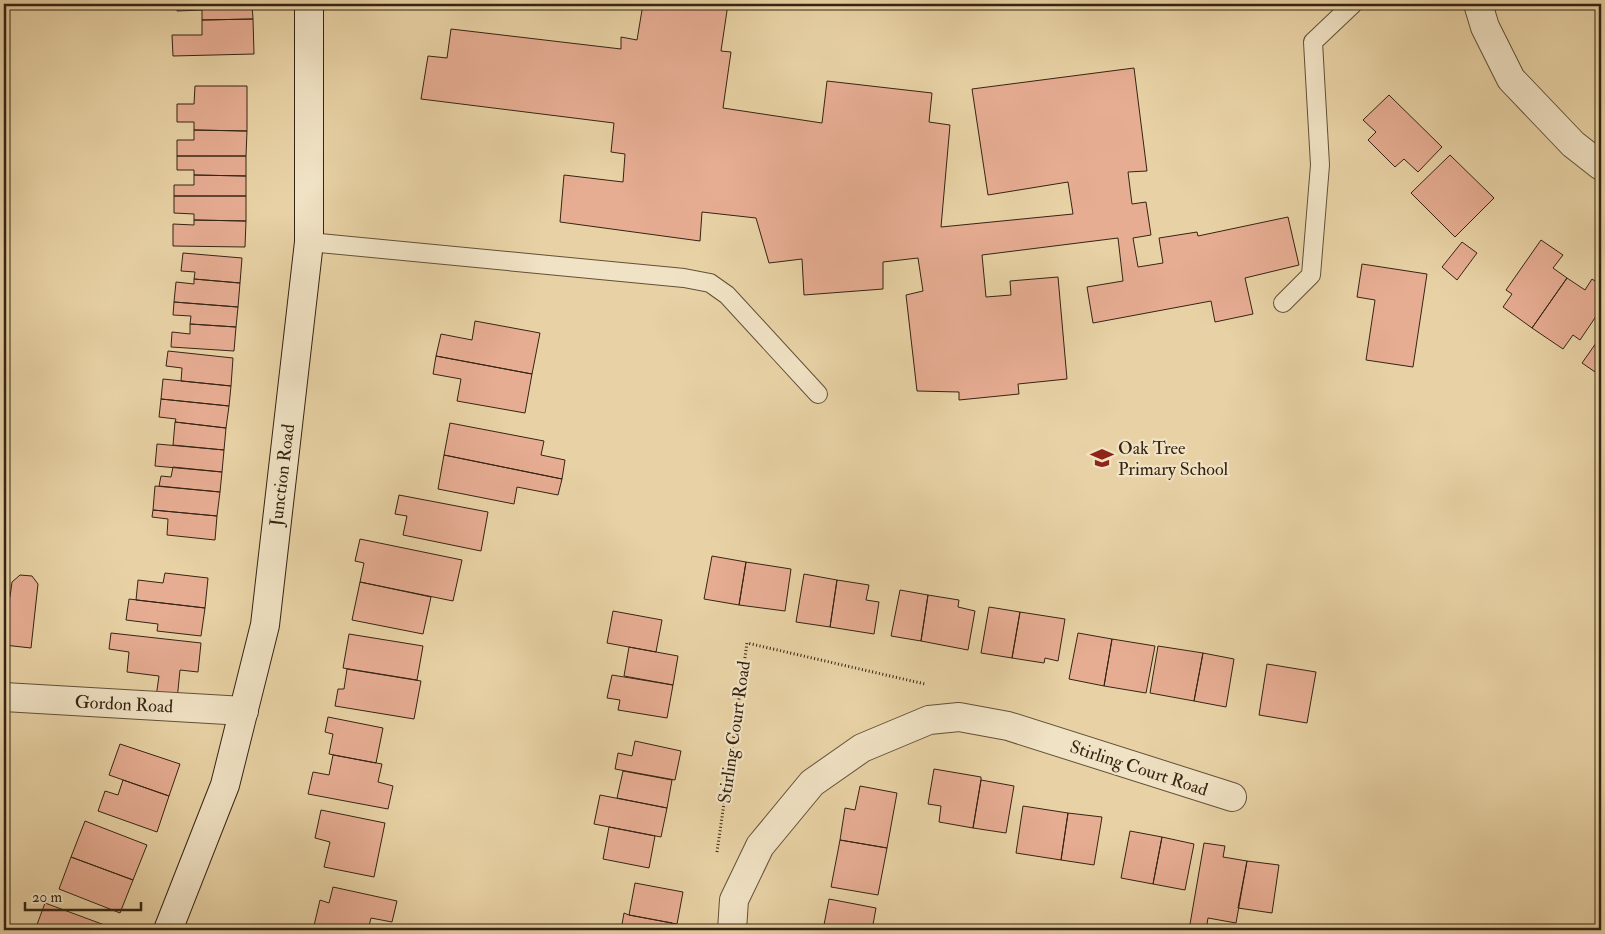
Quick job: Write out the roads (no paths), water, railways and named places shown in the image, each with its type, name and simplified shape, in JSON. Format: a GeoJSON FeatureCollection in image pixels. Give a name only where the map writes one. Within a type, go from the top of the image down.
{"type":"FeatureCollection","features":[{"type":"Feature","properties":{"kind":"street","name":"Junction Road"},"geometry":{"type":"LineString","coordinates":[[168,930],[225,784],[265,625],[309,242],[309,4]]}},
{"type":"Feature","properties":{"kind":"street"},"geometry":{"type":"LineString","coordinates":[[1478,4],[1485,27],[1511,79],[1573,144],[1601,166]]}},
{"type":"Feature","properties":{"kind":"street","name":"Gordon Road"},"geometry":{"type":"LineString","coordinates":[[4,697],[244,711]]}},
{"type":"Feature","properties":{"kind":"street","name":"Stirling Court Road"},"geometry":{"type":"LineString","coordinates":[[732,930],[734,900],[760,846],[812,784],[862,748],[929,720],[959,717],[1008,726],[1232,797]]}},
{"type":"Feature","properties":{"kind":"lane"},"geometry":{"type":"LineString","coordinates":[[1283,303],[1311,275],[1320,165],[1313,42],[1353,4]]}},
{"type":"Feature","properties":{"kind":"lane"},"geometry":{"type":"LineString","coordinates":[[309,242],[684,278],[710,283],[727,295],[818,394]]}},
{"type":"Feature","properties":{"kind":"place","name":"Oak Tree Primary School"},"geometry":{"type":"Point","coordinates":[1102,458]}}]}
